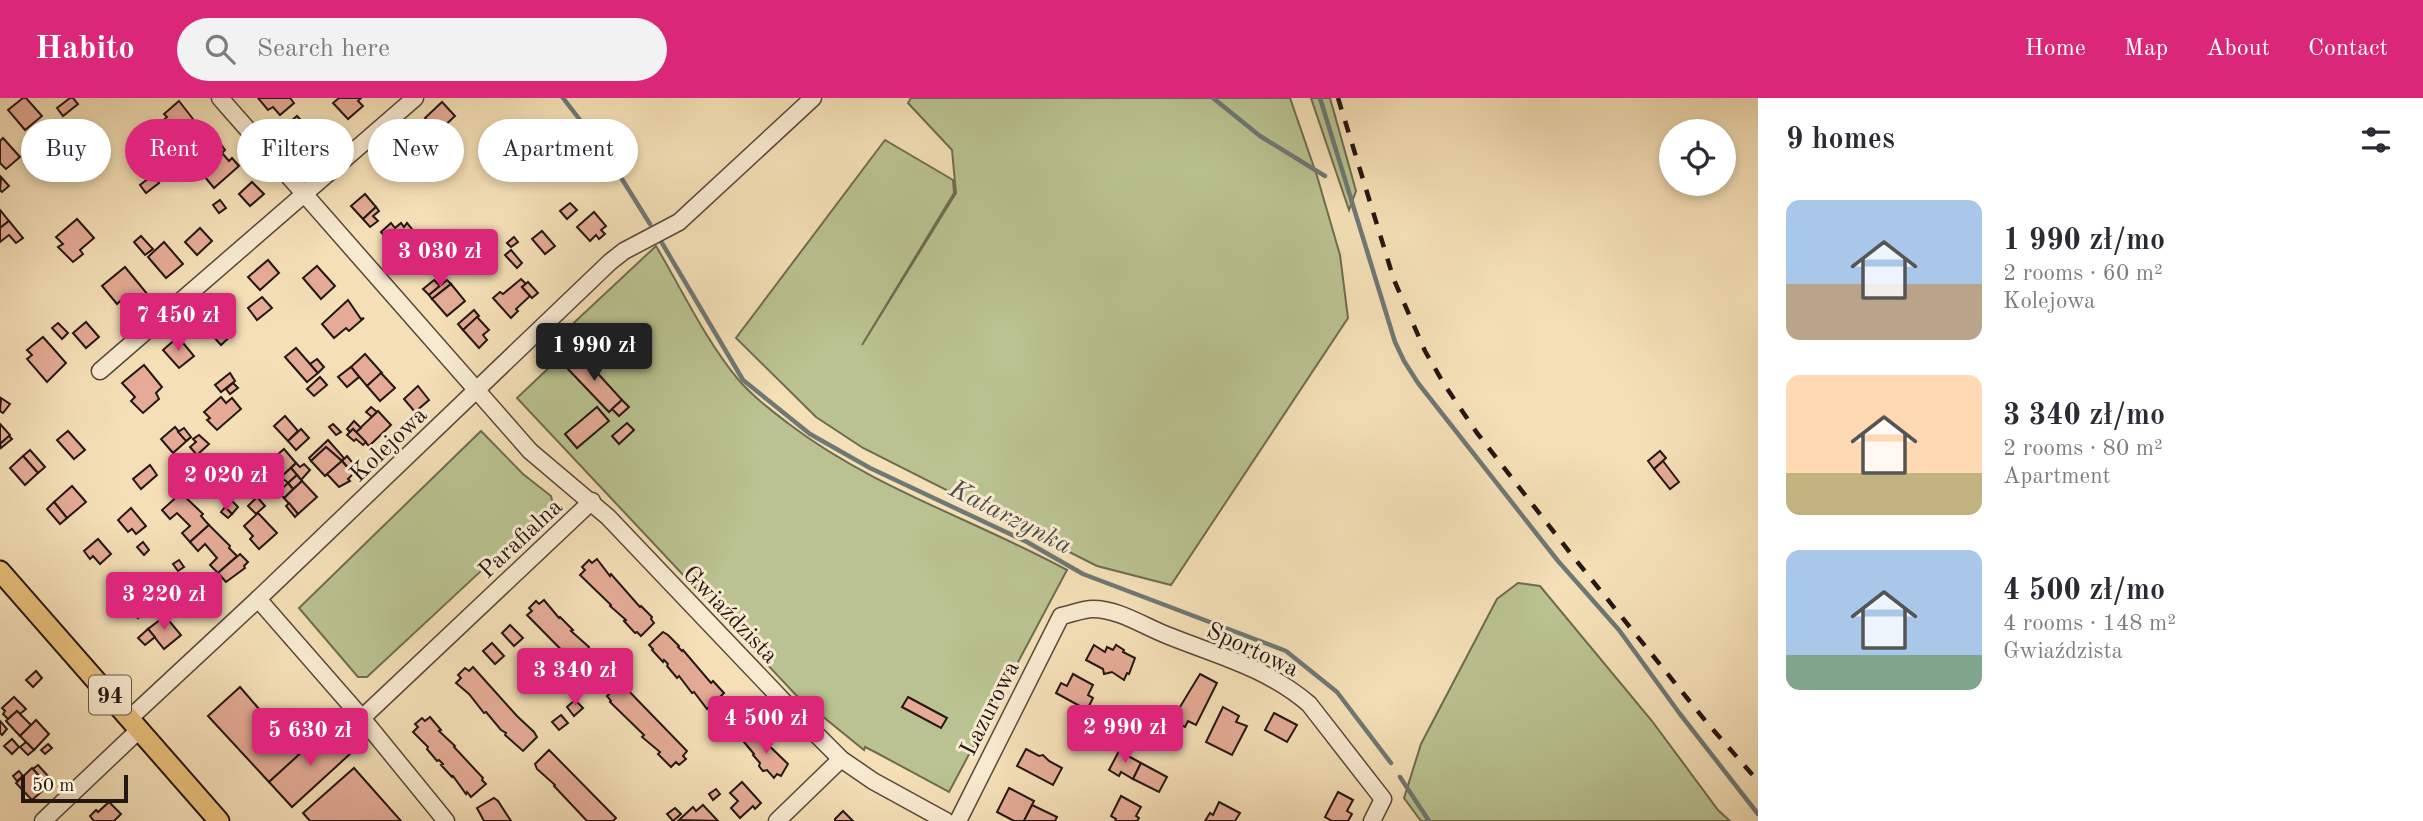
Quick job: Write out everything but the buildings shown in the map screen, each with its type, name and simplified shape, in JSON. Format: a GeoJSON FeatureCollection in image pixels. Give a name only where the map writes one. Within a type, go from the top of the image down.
{"type":"FeatureCollection","features":[{"type":"Feature","properties":{"kind":"main road","name":"94"},"geometry":{"type":"LineString","coordinates":[[0,571],[219,821]]}},
{"type":"Feature","properties":{"kind":"street","name":"Parafialna"},"geometry":{"type":"LineString","coordinates":[[220,98],[530,451],[592,501],[362,718]]}},
{"type":"Feature","properties":{"kind":"street"},"geometry":{"type":"LineString","coordinates":[[100,371],[415,98]]}},
{"type":"Feature","properties":{"kind":"street","name":"Kolejowa"},"geometry":{"type":"LineString","coordinates":[[43,821],[258,599],[610,262],[624,251],[679,222],[813,98]]}},
{"type":"Feature","properties":{"kind":"street","name":"Gwiaździsta"},"geometry":{"type":"LineString","coordinates":[[592,501],[841,759],[873,781],[946,821]]}},
{"type":"Feature","properties":{"kind":"street"},"geometry":{"type":"LineString","coordinates":[[258,599],[362,718],[446,821]]}},
{"type":"Feature","properties":{"kind":"street","name":"Sportowa"},"geometry":{"type":"LineString","coordinates":[[1061,616],[1092,609],[1121,615],[1167,636],[1242,663],[1279,681],[1309,704],[1383,799],[1372,821]]}},
{"type":"Feature","properties":{"kind":"street","name":"Lazurowa"},"geometry":{"type":"LineString","coordinates":[[958,821],[1061,616]]}},
{"type":"Feature","properties":{"kind":"street"},"geometry":{"type":"LineString","coordinates":[[777,821],[841,759]]}},
{"type":"Feature","properties":{"kind":"green space"},"geometry":{"type":"Polygon","coordinates":[[[911,98],[1290,98],[1340,255],[1348,318],[1171,585],[1097,566],[863,448],[816,417],[736,338],[885,140],[953,180],[954,193],[862,345],[956,193],[952,150],[908,103],[911,98]]]}},
{"type":"Feature","properties":{"kind":"green space"},"geometry":{"type":"Polygon","coordinates":[[[1311,98],[1330,98],[1356,191],[1349,210],[1311,98]]]}},
{"type":"Feature","properties":{"kind":"green space"},"geometry":{"type":"Polygon","coordinates":[[[656,246],[725,363],[749,391],[775,413],[821,447],[855,467],[1067,570],[949,792],[865,747],[864,750],[795,694],[517,398],[555,362],[548,350],[549,346],[656,246]]]}},
{"type":"Feature","properties":{"kind":"green space"},"geometry":{"type":"Polygon","coordinates":[[[481,431],[523,474],[551,496],[553,504],[367,677],[358,677],[299,608],[481,431]]]}},
{"type":"Feature","properties":{"kind":"green space"},"geometry":{"type":"Polygon","coordinates":[[[1518,583],[1540,586],[1652,721],[1718,810],[1730,821],[1421,821],[1404,798],[1421,744],[1497,599],[1518,583]]]}},
{"type":"Feature","properties":{"kind":"waterway","name":"Katarzynka"},"geometry":{"type":"LineString","coordinates":[[563,98],[607,155],[650,224]]}},
{"type":"Feature","properties":{"kind":"waterway"},"geometry":{"type":"LineString","coordinates":[[1213,98],[1260,136],[1325,176]]}},
{"type":"Feature","properties":{"kind":"waterway"},"geometry":{"type":"LineString","coordinates":[[1320,98],[1395,342],[1404,361],[1418,383],[1558,561],[1619,630],[1758,814]]}},
{"type":"Feature","properties":{"kind":"waterway","name":"Katarzynka"},"geometry":{"type":"LineString","coordinates":[[662,243],[743,380],[810,434],[870,468],[1027,542],[1083,574],[1286,651],[1337,692],[1391,763]]}},
{"type":"Feature","properties":{"kind":"waterway","name":"Katarzynka"},"geometry":{"type":"LineString","coordinates":[[1400,777],[1429,821]]}},
{"type":"Feature","properties":{"kind":"railway"},"geometry":{"type":"LineString","coordinates":[[1338,98],[1394,280],[1425,351],[1444,384],[1477,433],[1571,554],[1708,724],[1758,781]]}}]}
